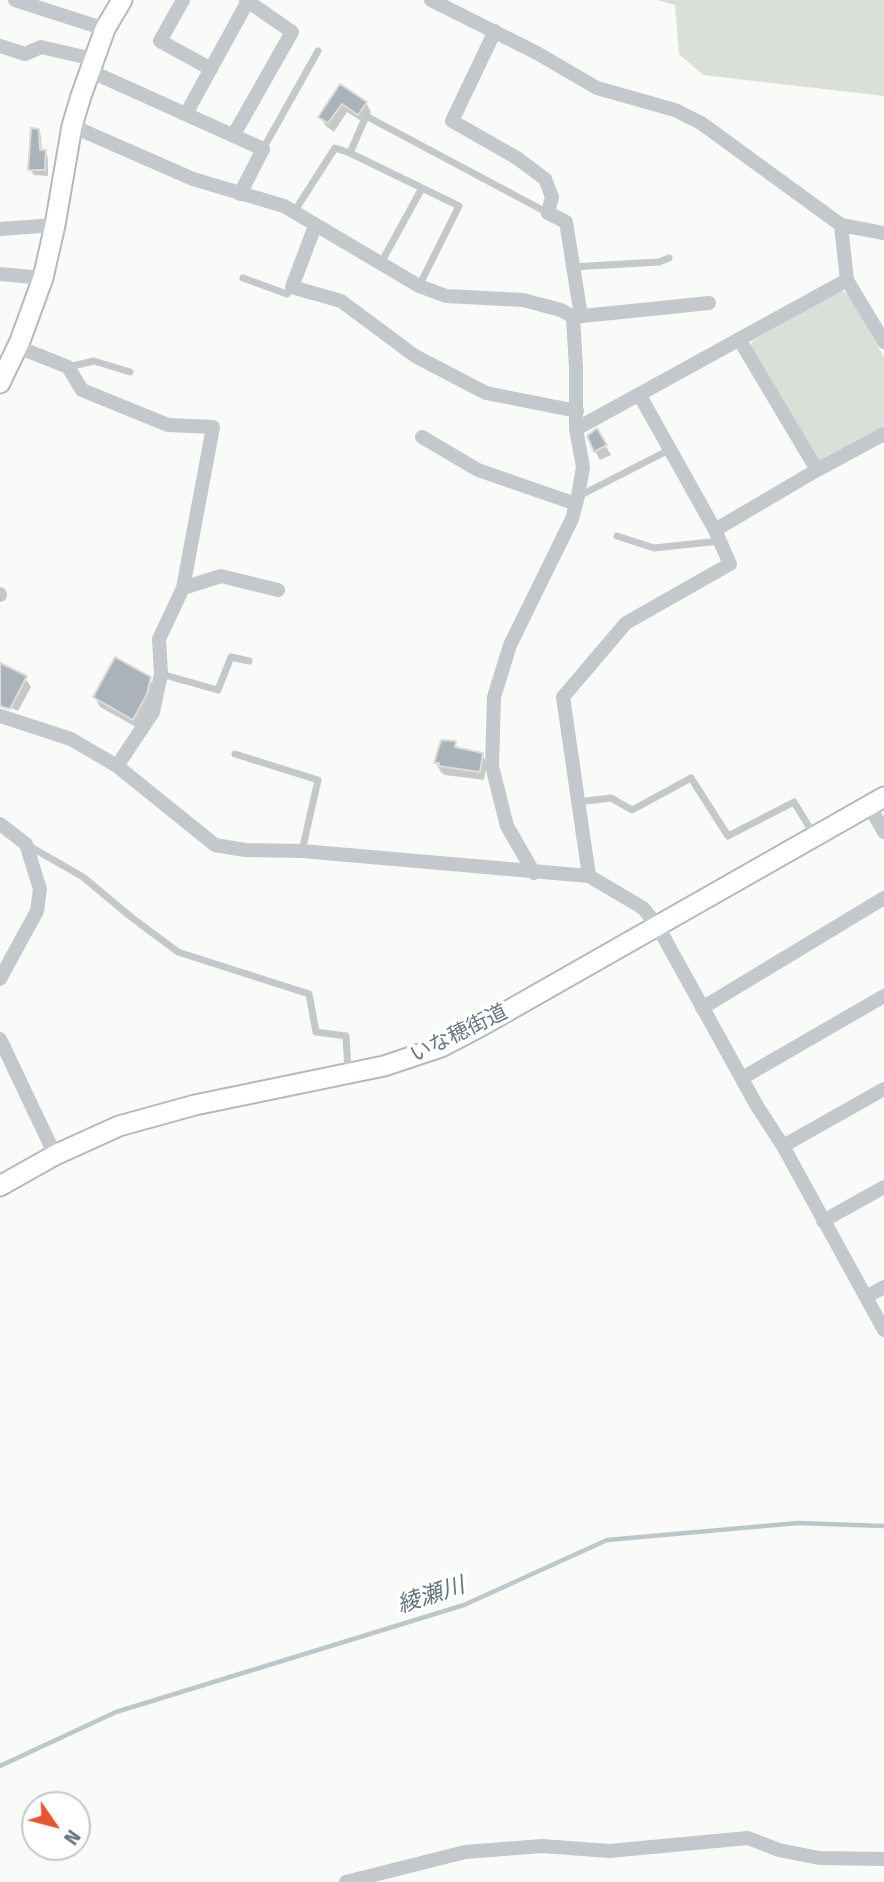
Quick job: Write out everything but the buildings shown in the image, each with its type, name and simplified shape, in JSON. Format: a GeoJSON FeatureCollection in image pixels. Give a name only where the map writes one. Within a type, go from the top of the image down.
{"type":"FeatureCollection","features":[{"type":"Feature","properties":{"kind":"street"},"geometry":{"type":"LineString","coordinates":[[15,0],[104,29]]}},
{"type":"Feature","properties":{"kind":"street"},"geometry":{"type":"LineString","coordinates":[[0,383],[18,347],[44,278],[72,126],[104,29],[122,0]]}},
{"type":"Feature","properties":{"kind":"street"},"geometry":{"type":"LineString","coordinates":[[183,0],[160,41],[211,69]]}},
{"type":"Feature","properties":{"kind":"street"},"geometry":{"type":"LineString","coordinates":[[431,0],[495,31],[597,88],[675,110],[701,123],[841,225],[884,233]]}},
{"type":"Feature","properties":{"kind":"street"},"geometry":{"type":"LineString","coordinates":[[186,114],[247,1],[292,32],[233,136]]}},
{"type":"Feature","properties":{"kind":"street"},"geometry":{"type":"LineString","coordinates":[[495,31],[452,121],[517,158],[545,179],[552,197],[548,213],[566,222],[577,316],[576,429],[583,467],[577,500],[572,519],[510,645],[494,697],[492,766],[507,826],[534,873]]}},
{"type":"Feature","properties":{"kind":"street"},"geometry":{"type":"LineString","coordinates":[[0,46],[26,54],[41,47],[91,65],[186,114],[263,149],[240,194]]}},
{"type":"Feature","properties":{"kind":"street"},"geometry":{"type":"LineString","coordinates":[[72,126],[193,179],[284,206],[419,286],[446,296],[523,300],[577,316],[709,303]]}},
{"type":"Feature","properties":{"kind":"street"},"geometry":{"type":"LineString","coordinates":[[0,229],[55,225]]}},
{"type":"Feature","properties":{"kind":"street"},"geometry":{"type":"LineString","coordinates":[[841,225],[847,280],[884,342]]}},
{"type":"Feature","properties":{"kind":"street"},"geometry":{"type":"LineString","coordinates":[[316,226],[292,287],[341,302],[415,356],[486,393],[576,411]]}},
{"type":"Feature","properties":{"kind":"street"},"geometry":{"type":"LineString","coordinates":[[0,274],[44,278]]}},
{"type":"Feature","properties":{"kind":"street"},"geometry":{"type":"LineString","coordinates":[[576,429],[847,280]]}},
{"type":"Feature","properties":{"kind":"street"},"geometry":{"type":"LineString","coordinates":[[738,339],[817,470]]}},
{"type":"Feature","properties":{"kind":"street"},"geometry":{"type":"LineString","coordinates":[[18,347],[68,367],[82,390],[168,425],[213,427],[183,588],[159,639],[161,674],[153,712],[117,765]]}},
{"type":"Feature","properties":{"kind":"street"},"geometry":{"type":"LineString","coordinates":[[589,876],[563,697],[626,622],[730,564],[718,536],[639,394]]}},
{"type":"Feature","properties":{"kind":"street"},"geometry":{"type":"LineString","coordinates":[[718,536],[817,470],[884,434]]}},
{"type":"Feature","properties":{"kind":"street"},"geometry":{"type":"LineString","coordinates":[[422,437],[478,470],[577,500]]}},
{"type":"Feature","properties":{"kind":"street"},"geometry":{"type":"LineString","coordinates":[[183,588],[221,576],[278,590]]}},
{"type":"Feature","properties":{"kind":"street"},"geometry":{"type":"LineString","coordinates":[[0,716],[71,739],[117,765],[215,845],[245,850],[302,851],[589,876],[643,908],[657,925],[884,1330]]}},
{"type":"Feature","properties":{"kind":"street"},"geometry":{"type":"LineString","coordinates":[[877,801],[884,832]]}},
{"type":"Feature","properties":{"kind":"street","name":"いな穂街道"},"geometry":{"type":"LineString","coordinates":[[0,1186],[87,1139],[153,1116],[348,1074],[409,1059],[441,1046],[877,801]]}},
{"type":"Feature","properties":{"kind":"street"},"geometry":{"type":"LineString","coordinates":[[0,824],[26,844],[40,889],[37,911],[0,979]]}},
{"type":"Feature","properties":{"kind":"street"},"geometry":{"type":"LineString","coordinates":[[702,1008],[884,898]]}},
{"type":"Feature","properties":{"kind":"street"},"geometry":{"type":"LineString","coordinates":[[742,1078],[884,996]]}},
{"type":"Feature","properties":{"kind":"street"},"geometry":{"type":"LineString","coordinates":[[0,1038],[55,1155]]}},
{"type":"Feature","properties":{"kind":"street"},"geometry":{"type":"LineString","coordinates":[[783,1146],[884,1089]]}},
{"type":"Feature","properties":{"kind":"street"},"geometry":{"type":"LineString","coordinates":[[823,1222],[884,1187]]}},
{"type":"Feature","properties":{"kind":"street"},"geometry":{"type":"LineString","coordinates":[[866,1297],[884,1287]]}},
{"type":"Feature","properties":{"kind":"street"},"geometry":{"type":"LineString","coordinates":[[346,1882],[466,1852],[542,1846],[609,1852],[748,1839],[779,1850],[819,1858],[884,1858]]}},
{"type":"Feature","properties":{"kind":"lane"},"geometry":{"type":"LineString","coordinates":[[263,149],[318,51]]}},
{"type":"Feature","properties":{"kind":"lane"},"geometry":{"type":"LineString","coordinates":[[350,153],[366,116],[548,213]]}},
{"type":"Feature","properties":{"kind":"lane"},"geometry":{"type":"LineString","coordinates":[[294,212],[335,148],[459,206],[419,286]]}},
{"type":"Feature","properties":{"kind":"lane"},"geometry":{"type":"LineString","coordinates":[[381,264],[422,188]]}},
{"type":"Feature","properties":{"kind":"lane"},"geometry":{"type":"LineString","coordinates":[[572,267],[659,262],[669,258]]}},
{"type":"Feature","properties":{"kind":"lane"},"geometry":{"type":"LineString","coordinates":[[243,278],[287,294],[292,287]]}},
{"type":"Feature","properties":{"kind":"lane"},"geometry":{"type":"LineString","coordinates":[[68,367],[94,361],[130,372]]}},
{"type":"Feature","properties":{"kind":"lane"},"geometry":{"type":"LineString","coordinates":[[577,500],[669,450]]}},
{"type":"Feature","properties":{"kind":"lane"},"geometry":{"type":"LineString","coordinates":[[617,536],[654,548],[718,536]]}},
{"type":"Feature","properties":{"kind":"lane"},"geometry":{"type":"LineString","coordinates":[[161,674],[218,690],[231,657],[249,661]]}},
{"type":"Feature","properties":{"kind":"lane"},"geometry":{"type":"LineString","coordinates":[[235,754],[318,780],[302,851]]}},
{"type":"Feature","properties":{"kind":"lane"},"geometry":{"type":"LineString","coordinates":[[578,803],[611,798],[632,810],[691,778],[728,836],[794,802],[814,835]]}},
{"type":"Feature","properties":{"kind":"lane"},"geometry":{"type":"LineString","coordinates":[[26,844],[83,877],[178,952],[309,994],[316,1032],[346,1036],[348,1074]]}},
{"type":"Feature","properties":{"kind":"shaded area"},"geometry":{"type":"Polygon","coordinates":[[[657,0],[884,0],[884,96],[703,75],[679,54],[675,5],[657,0]]]}},
{"type":"Feature","properties":{"kind":"shaded area"},"geometry":{"type":"Polygon","coordinates":[[[841,290],[848,294],[884,357],[884,428],[822,463],[817,460],[750,349],[752,341],[841,290]]]}},
{"type":"Feature","properties":{"kind":"waterway","name":"綾瀬川"},"geometry":{"type":"LineString","coordinates":[[0,1766],[116,1712],[464,1605],[607,1540],[798,1523],[884,1526]]}}]}
